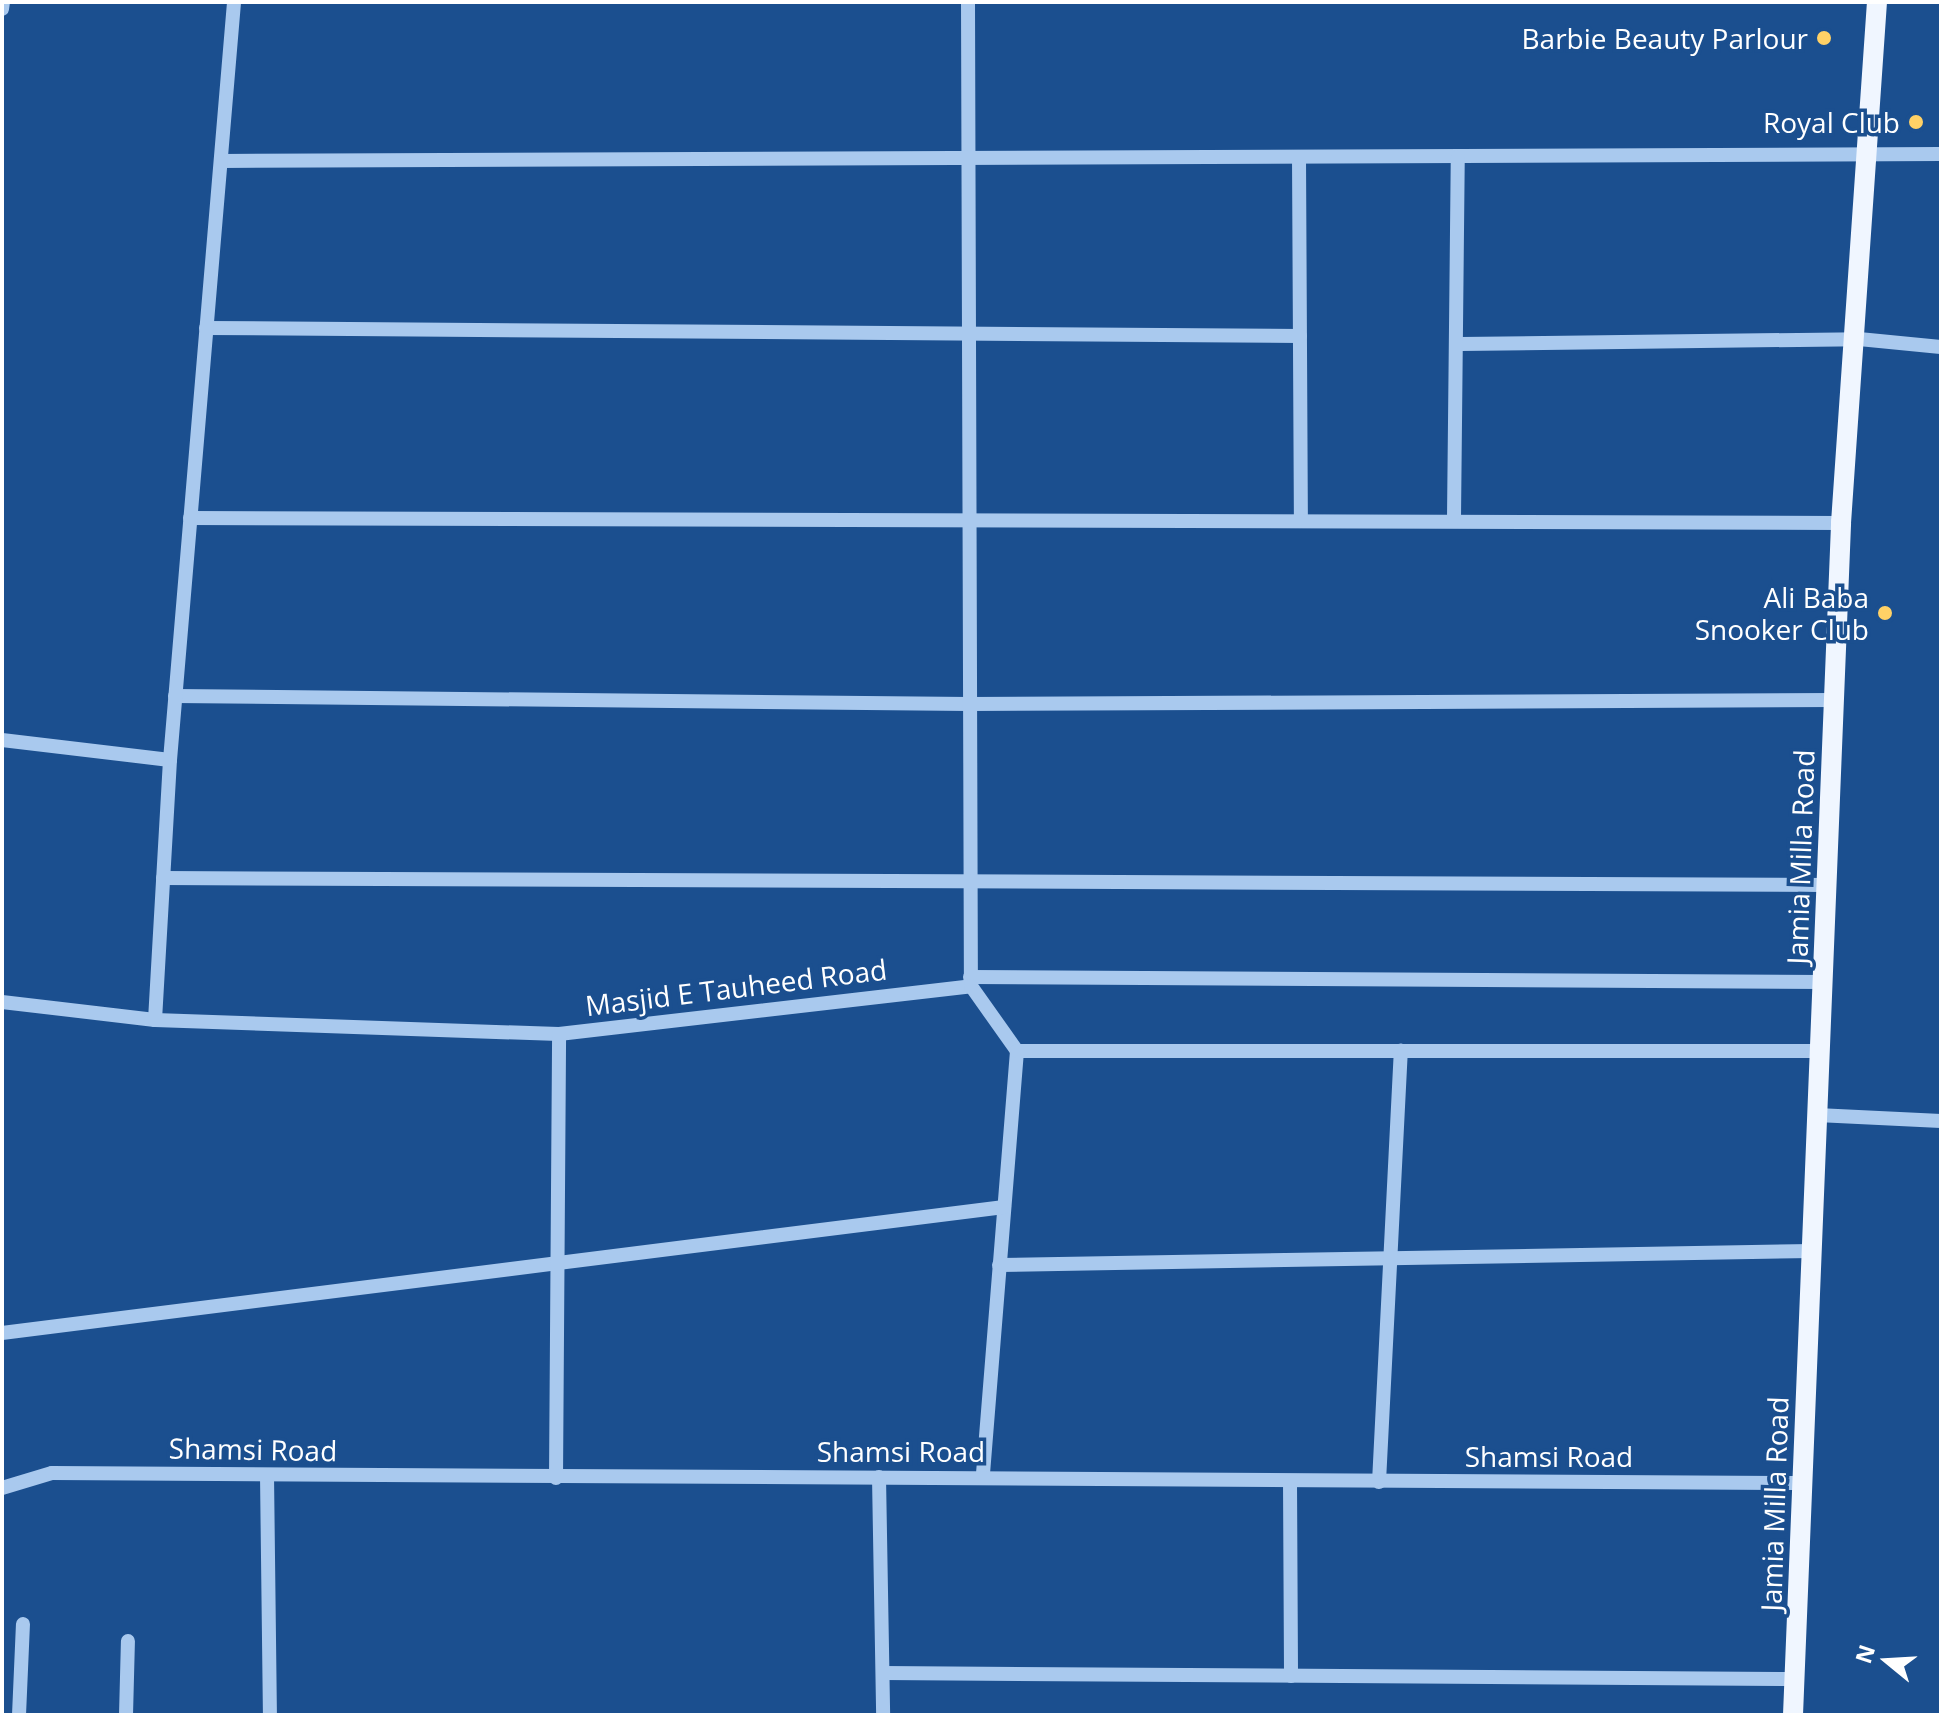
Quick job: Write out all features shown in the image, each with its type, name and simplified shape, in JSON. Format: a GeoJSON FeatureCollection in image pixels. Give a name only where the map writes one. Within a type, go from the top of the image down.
{"type":"FeatureCollection","features":[{"type":"Feature","properties":{"kind":"main road","name":"Jamia Milla Road"},"geometry":{"type":"LineString","coordinates":[[1793,1715],[1841,523],[1859,339],[1866,158],[1877,2]]}},
{"type":"Feature","properties":{"kind":"street"},"geometry":{"type":"LineString","coordinates":[[2,9],[3,2]]}},
{"type":"Feature","properties":{"kind":"street"},"geometry":{"type":"LineString","coordinates":[[155,1020],[170,760],[234,2]]}},
{"type":"Feature","properties":{"kind":"street"},"geometry":{"type":"LineString","coordinates":[[968,2],[970,982],[1017,1051],[983,1477]]}},
{"type":"Feature","properties":{"kind":"street"},"geometry":{"type":"LineString","coordinates":[[221,161],[967,157],[1866,158],[1941,154]]}},
{"type":"Feature","properties":{"kind":"street"},"geometry":{"type":"LineString","coordinates":[[1299,157],[1301,518]]}},
{"type":"Feature","properties":{"kind":"street"},"geometry":{"type":"LineString","coordinates":[[1454,518],[1461,344],[1458,157]]}},
{"type":"Feature","properties":{"kind":"street"},"geometry":{"type":"LineString","coordinates":[[206,328],[967,339],[1300,336]]}},
{"type":"Feature","properties":{"kind":"street"},"geometry":{"type":"LineString","coordinates":[[1461,344],[1859,339],[1941,347]]}},
{"type":"Feature","properties":{"kind":"street"},"geometry":{"type":"LineString","coordinates":[[190,518],[1454,518],[1841,523]]}},
{"type":"Feature","properties":{"kind":"street"},"geometry":{"type":"LineString","coordinates":[[175,696],[969,704],[1834,700]]}},
{"type":"Feature","properties":{"kind":"street"},"geometry":{"type":"LineString","coordinates":[[2,740],[170,760]]}},
{"type":"Feature","properties":{"kind":"street"},"geometry":{"type":"LineString","coordinates":[[163,878],[1827,885]]}},
{"type":"Feature","properties":{"kind":"street","name":"Masjid E Tauheed Road"},"geometry":{"type":"LineString","coordinates":[[2,1002],[155,1020],[559,1034],[970,982],[1823,982]]}},
{"type":"Feature","properties":{"kind":"street"},"geometry":{"type":"LineString","coordinates":[[556,1478],[555,1263],[559,1034]]}},
{"type":"Feature","properties":{"kind":"street"},"geometry":{"type":"LineString","coordinates":[[1017,1051],[1820,1051]]}},
{"type":"Feature","properties":{"kind":"street"},"geometry":{"type":"LineString","coordinates":[[1379,1482],[1401,1051]]}},
{"type":"Feature","properties":{"kind":"street"},"geometry":{"type":"LineString","coordinates":[[1817,1115],[1941,1121]]}},
{"type":"Feature","properties":{"kind":"street"},"geometry":{"type":"LineString","coordinates":[[2,1333],[1004,1207]]}},
{"type":"Feature","properties":{"kind":"street"},"geometry":{"type":"LineString","coordinates":[[999,1265],[1812,1251]]}},
{"type":"Feature","properties":{"kind":"street","name":"Shamsi Road"},"geometry":{"type":"LineString","coordinates":[[2,1488],[52,1473],[1802,1483]]}},
{"type":"Feature","properties":{"kind":"street"},"geometry":{"type":"LineString","coordinates":[[267,1475],[270,1715]]}},
{"type":"Feature","properties":{"kind":"street"},"geometry":{"type":"LineString","coordinates":[[879,1477],[883,1715]]}},
{"type":"Feature","properties":{"kind":"street"},"geometry":{"type":"LineString","coordinates":[[1290,1481],[1291,1676]]}},
{"type":"Feature","properties":{"kind":"street"},"geometry":{"type":"LineString","coordinates":[[19,1715],[23,1624]]}},
{"type":"Feature","properties":{"kind":"street"},"geometry":{"type":"LineString","coordinates":[[126,1715],[128,1641]]}},
{"type":"Feature","properties":{"kind":"street"},"geometry":{"type":"LineString","coordinates":[[883,1673],[1795,1679]]}},
{"type":"Feature","properties":{"kind":"place","name":"Barbie Beauty Parlour"},"geometry":{"type":"Point","coordinates":[1824,38]}},
{"type":"Feature","properties":{"kind":"place","name":"Royal Club"},"geometry":{"type":"Point","coordinates":[1916,122]}},
{"type":"Feature","properties":{"kind":"place","name":"Ali Baba Snooker Club"},"geometry":{"type":"Point","coordinates":[1885,613]}}]}
